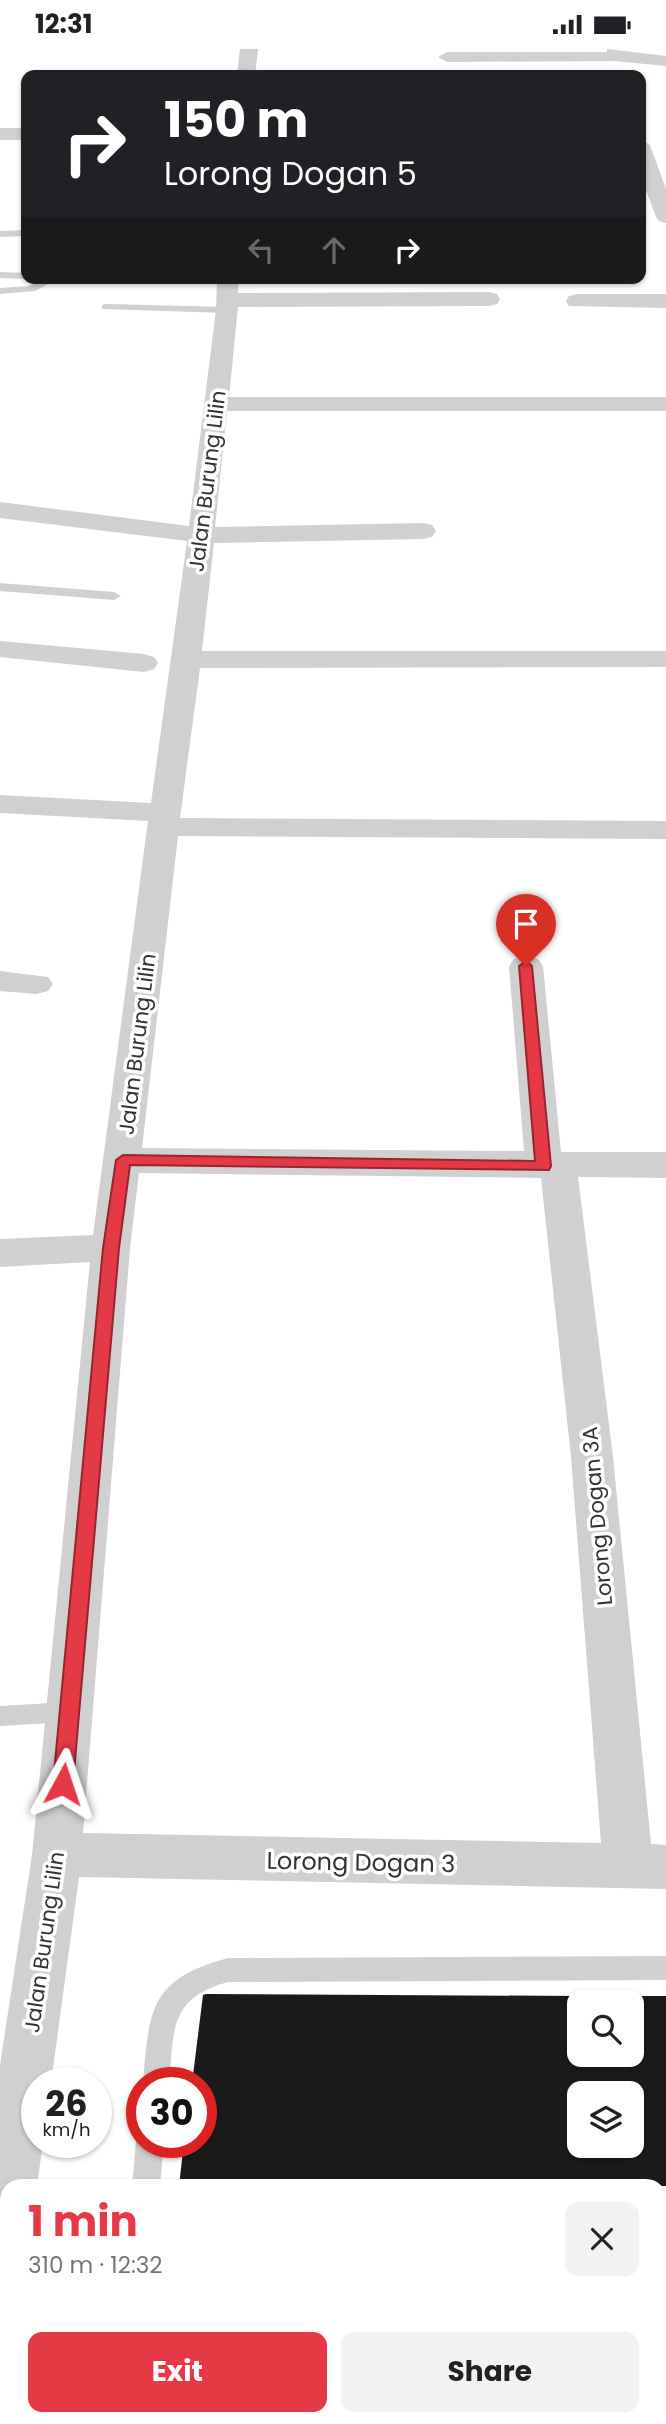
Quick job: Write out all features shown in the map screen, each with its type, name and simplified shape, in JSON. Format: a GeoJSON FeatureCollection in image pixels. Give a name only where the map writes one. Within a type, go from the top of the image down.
{"type":"FeatureCollection","features":[{"type":"Feature","properties":{"kind":"street"},"geometry":{"type":"LineString","coordinates":[[247,70],[249,49]]}},
{"type":"Feature","properties":{"kind":"street"},"geometry":{"type":"LineString","coordinates":[[447,57],[515,67],[615,53],[666,61]]}},
{"type":"Feature","properties":{"kind":"street"},"geometry":{"type":"LineString","coordinates":[[0,134],[21,134]]}},
{"type":"Feature","properties":{"kind":"street"},"geometry":{"type":"LineString","coordinates":[[646,140],[666,217]]}},
{"type":"Feature","properties":{"kind":"street"},"geometry":{"type":"LineString","coordinates":[[227,296],[489,299]]}},
{"type":"Feature","properties":{"kind":"street","name":"Jalan Burung Lilin"},"geometry":{"type":"LineString","coordinates":[[10,2179],[57,1856],[111,1248],[164,820],[187,660],[227,296]]}},
{"type":"Feature","properties":{"kind":"street"},"geometry":{"type":"LineString","coordinates":[[577,301],[666,301]]}},
{"type":"Feature","properties":{"kind":"street"},"geometry":{"type":"LineString","coordinates":[[216,404],[666,404]]}},
{"type":"Feature","properties":{"kind":"street"},"geometry":{"type":"LineString","coordinates":[[0,510],[200,535],[423,531]]}},
{"type":"Feature","properties":{"kind":"street"},"geometry":{"type":"LineString","coordinates":[[0,649],[145,663]]}},
{"type":"Feature","properties":{"kind":"street"},"geometry":{"type":"LineString","coordinates":[[187,660],[666,659]]}},
{"type":"Feature","properties":{"kind":"street"},"geometry":{"type":"LineString","coordinates":[[0,804],[164,820],[666,830]]}},
{"type":"Feature","properties":{"kind":"street","name":"Lorong Dogan 3A"},"geometry":{"type":"LineString","coordinates":[[526,966],[647,1867]]}},
{"type":"Feature","properties":{"kind":"street"},"geometry":{"type":"LineString","coordinates":[[0,981],[36,983]]}},
{"type":"Feature","properties":{"kind":"street"},"geometry":{"type":"LineString","coordinates":[[123,1160],[666,1165]]}},
{"type":"Feature","properties":{"kind":"street"},"geometry":{"type":"LineString","coordinates":[[0,1253],[111,1248]]}},
{"type":"Feature","properties":{"kind":"street","name":"Lorong Dogan 3"},"geometry":{"type":"LineString","coordinates":[[57,1856],[647,1867]]}},
{"type":"Feature","properties":{"kind":"lane"},"geometry":{"type":"LineString","coordinates":[[0,234],[21,233]]}},
{"type":"Feature","properties":{"kind":"lane"},"geometry":{"type":"LineString","coordinates":[[0,265],[21,266]]}},
{"type":"Feature","properties":{"kind":"lane"},"geometry":{"type":"LineString","coordinates":[[0,275],[21,276]]}},
{"type":"Feature","properties":{"kind":"lane"},"geometry":{"type":"LineString","coordinates":[[0,291],[31,289],[42,284]]}},
{"type":"Feature","properties":{"kind":"lane"},"geometry":{"type":"LineString","coordinates":[[106,307],[227,296]]}},
{"type":"Feature","properties":{"kind":"lane"},"geometry":{"type":"LineString","coordinates":[[0,587],[114,596]]}},
{"type":"Feature","properties":{"kind":"lane"},"geometry":{"type":"LineString","coordinates":[[0,1716],[69,1712]]}},
{"type":"Feature","properties":{"kind":"lane"},"geometry":{"type":"LineString","coordinates":[[158,2067],[162,2019],[177,1994],[196,1979],[228,1970],[666,1968]]}},
{"type":"Feature","properties":{"kind":"lane"},"geometry":{"type":"LineString","coordinates":[[147,2179],[149,2158]]}},
{"type":"Feature","properties":{"kind":"building"},"geometry":{"type":"Polygon","coordinates":[[[203,1995],[567,1996],[567,2067],[644,2067],[644,1996],[666,1996],[666,2179],[180,2179],[182,2158],[217,2158],[217,2067],[194,2067],[203,1995]]]}},
{"type":"Feature","properties":{"kind":"route"},"geometry":{"type":"LineString","coordinates":[[63,1784],[111,1248],[123,1160],[544,1166],[526,966]]}}]}
